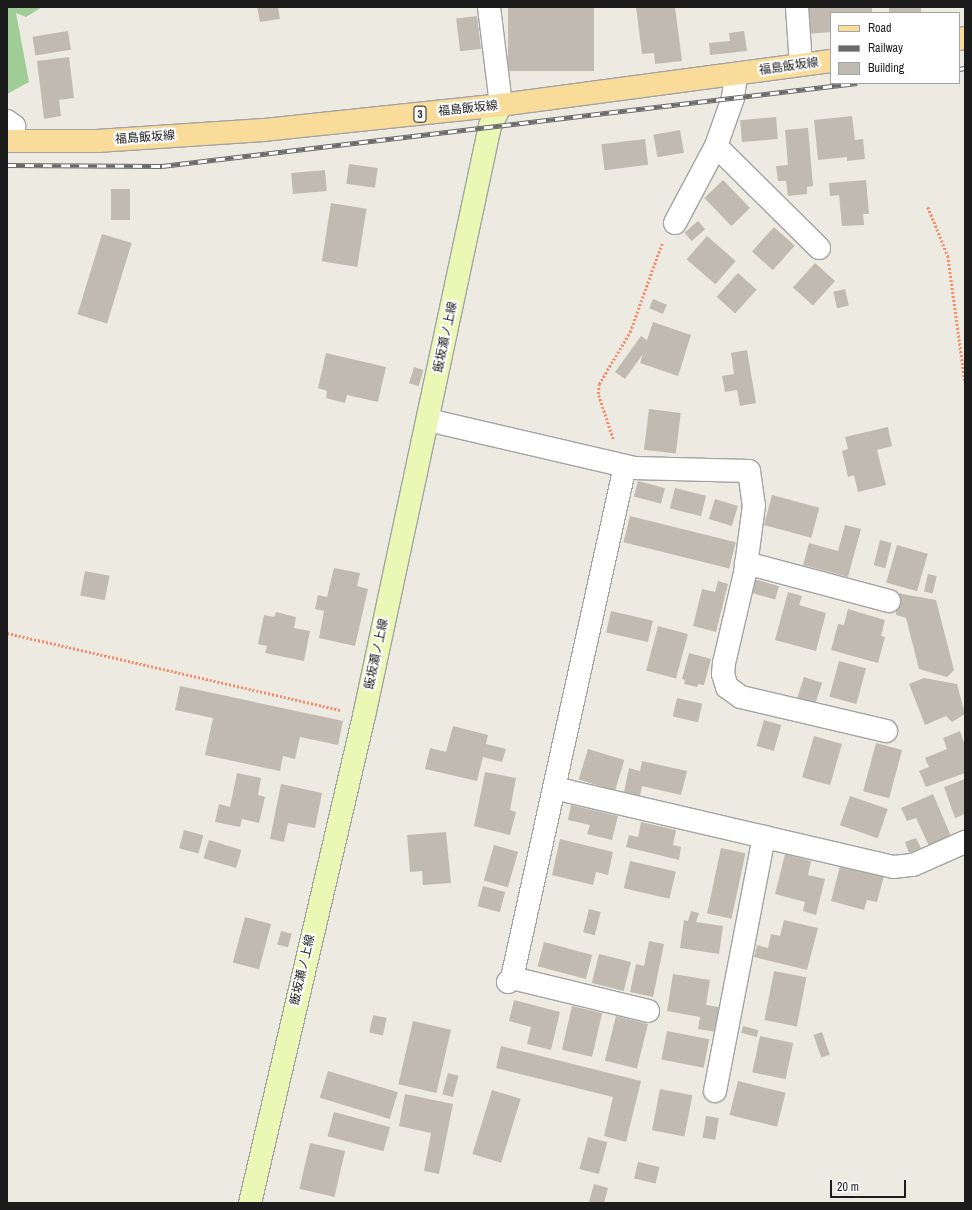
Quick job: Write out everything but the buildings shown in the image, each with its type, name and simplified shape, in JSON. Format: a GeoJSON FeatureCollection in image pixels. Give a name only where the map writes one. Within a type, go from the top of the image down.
{"type":"FeatureCollection","features":[{"type":"Feature","properties":{"kind":"main road","name":"福島飯坂線"},"geometry":{"type":"LineString","coordinates":[[9,134],[96,141],[264,130],[501,105],[736,75],[830,61]]}},
{"type":"Feature","properties":{"kind":"main road","name":"飯坂瀬ノ上線"},"geometry":{"type":"LineString","coordinates":[[250,1203],[364,716],[490,126],[501,105]]}},
{"type":"Feature","properties":{"kind":"street"},"geometry":{"type":"LineString","coordinates":[[489,7],[501,105]]}},
{"type":"Feature","properties":{"kind":"street"},"geometry":{"type":"LineString","coordinates":[[797,7],[801,65]]}},
{"type":"Feature","properties":{"kind":"street"},"geometry":{"type":"LineString","coordinates":[[675,223],[716,146],[733,98],[736,75]]}},
{"type":"Feature","properties":{"kind":"street"},"geometry":{"type":"LineString","coordinates":[[716,146],[819,248]]}},
{"type":"Feature","properties":{"kind":"street"},"geometry":{"type":"LineString","coordinates":[[428,420],[622,465],[749,471],[754,505],[746,563],[724,663],[723,674],[727,687],[741,697],[886,731]]}},
{"type":"Feature","properties":{"kind":"street"},"geometry":{"type":"LineString","coordinates":[[622,465],[554,788],[510,980],[648,1011]]}},
{"type":"Feature","properties":{"kind":"street"},"geometry":{"type":"LineString","coordinates":[[746,563],[889,601]]}},
{"type":"Feature","properties":{"kind":"street"},"geometry":{"type":"LineString","coordinates":[[554,788],[893,867],[913,865],[965,842]]}},
{"type":"Feature","properties":{"kind":"street"},"geometry":{"type":"LineString","coordinates":[[715,1091],[764,837]]}},
{"type":"Feature","properties":{"kind":"path"},"geometry":{"type":"LineString","coordinates":[[928,207],[948,256],[965,382]]}},
{"type":"Feature","properties":{"kind":"path"},"geometry":{"type":"LineString","coordinates":[[622,465],[598,394],[599,384],[630,332],[666,231],[675,223]]}},
{"type":"Feature","properties":{"kind":"path"},"geometry":{"type":"LineString","coordinates":[[7,633],[364,716]]}},
{"type":"Feature","properties":{"kind":"green space"},"geometry":{"type":"Polygon","coordinates":[[[7,7],[42,7],[26,17],[16,13],[29,82],[7,94],[7,7]]]}},
{"type":"Feature","properties":{"kind":"railway"},"geometry":{"type":"LineString","coordinates":[[960,69],[965,68]]}},
{"type":"Feature","properties":{"kind":"railway"},"geometry":{"type":"LineString","coordinates":[[7,165],[162,166],[849,84]]}}]}
